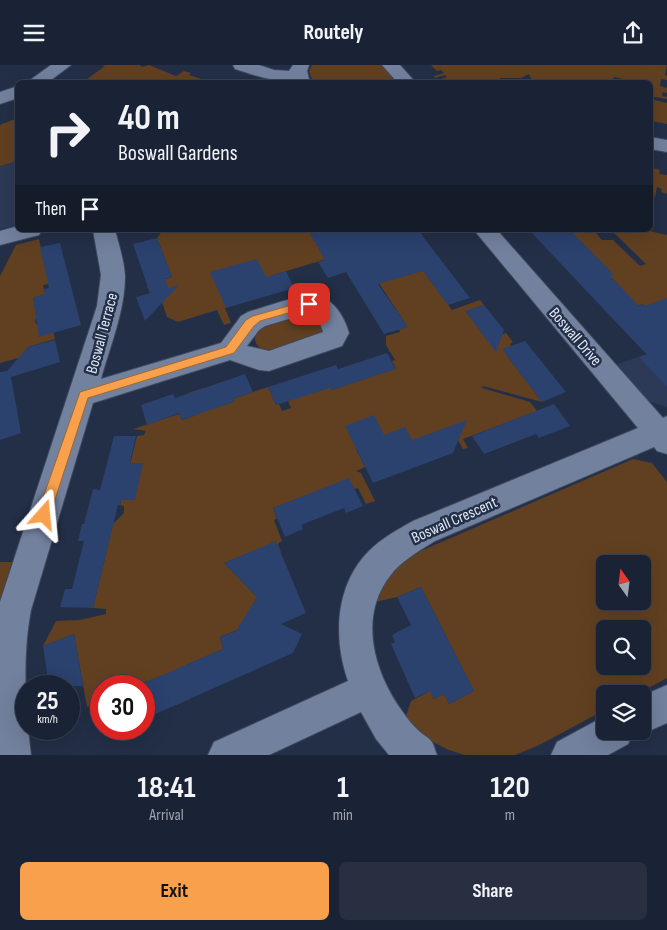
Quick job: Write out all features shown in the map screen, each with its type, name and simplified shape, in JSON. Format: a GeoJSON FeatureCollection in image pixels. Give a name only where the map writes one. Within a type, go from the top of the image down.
{"type":"FeatureCollection","features":[{"type":"Feature","properties":{"kind":"street"},"geometry":{"type":"LineString","coordinates":[[39,80],[63,65]]}},
{"type":"Feature","properties":{"kind":"street"},"geometry":{"type":"LineString","coordinates":[[241,65],[273,75],[300,75]]}},
{"type":"Feature","properties":{"kind":"street"},"geometry":{"type":"LineString","coordinates":[[390,65],[405,80]]}},
{"type":"Feature","properties":{"kind":"street"},"geometry":{"type":"LineString","coordinates":[[0,99],[15,92]]}},
{"type":"Feature","properties":{"kind":"street"},"geometry":{"type":"LineString","coordinates":[[653,144],[667,146]]}},
{"type":"Feature","properties":{"kind":"street"},"geometry":{"type":"LineString","coordinates":[[0,238],[23,232]]}},
{"type":"Feature","properties":{"kind":"street","name":"Boswall Terrace"},"geometry":{"type":"LineString","coordinates":[[12,755],[6,709],[5,670],[8,638],[14,610],[46,506],[84,395],[106,320],[114,284],[114,266],[105,232]]}},
{"type":"Feature","properties":{"kind":"street","name":"Boswall Drive"},"geometry":{"type":"LineString","coordinates":[[487,232],[664,434]]}},
{"type":"Feature","properties":{"kind":"street"},"geometry":{"type":"LineString","coordinates":[[84,395],[230,350]]}},
{"type":"Feature","properties":{"kind":"street","name":"Boswall Crescent"},"geometry":{"type":"LineString","coordinates":[[418,755],[401,740],[389,725],[368,690],[356,650],[355,617],[360,597],[366,582],[383,557],[407,539],[424,531],[664,434]]}},
{"type":"Feature","properties":{"kind":"street"},"geometry":{"type":"LineString","coordinates":[[227,755],[368,690]]}},
{"type":"Feature","properties":{"kind":"street"},"geometry":{"type":"LineString","coordinates":[[651,712],[667,703]]}},
{"type":"Feature","properties":{"kind":"street"},"geometry":{"type":"LineString","coordinates":[[570,755],[598,740]]}},
{"type":"Feature","properties":{"kind":"shaded area"},"geometry":{"type":"Polygon","coordinates":[[[102,65],[140,65],[142,67],[149,65],[176,76],[184,71],[191,73],[189,75],[205,80],[86,80],[105,66],[102,65]]]}},
{"type":"Feature","properties":{"kind":"shaded area"},"geometry":{"type":"Polygon","coordinates":[[[312,65],[386,65],[401,80],[312,80],[309,71],[312,65]]]}},
{"type":"Feature","properties":{"kind":"shaded area"},"geometry":{"type":"Polygon","coordinates":[[[431,65],[667,65],[665,75],[667,80],[661,79],[660,86],[667,88],[667,93],[663,92],[662,96],[667,97],[667,99],[653,97],[653,80],[624,80],[614,77],[613,80],[532,80],[529,74],[521,78],[500,78],[501,80],[438,80],[447,77],[445,75],[435,78],[434,76],[444,73],[441,70],[437,71],[431,65]]]}},
{"type":"Feature","properties":{"kind":"shaded area"},"geometry":{"type":"Polygon","coordinates":[[[653,100],[667,103],[667,124],[653,122],[653,100]]]}},
{"type":"Feature","properties":{"kind":"shaded area"},"geometry":{"type":"Polygon","coordinates":[[[15,119],[15,162],[0,166],[0,125],[15,119]]]}},
{"type":"Feature","properties":{"kind":"shaded area"},"geometry":{"type":"Polygon","coordinates":[[[15,162],[15,225],[0,229],[0,166],[15,162]]]}},
{"type":"Feature","properties":{"kind":"shaded area"},"geometry":{"type":"Polygon","coordinates":[[[653,168],[660,170],[659,174],[667,175],[667,194],[661,192],[662,189],[657,187],[655,197],[653,197],[653,168]]]}},
{"type":"Feature","properties":{"kind":"shaded area"},"geometry":{"type":"Polygon","coordinates":[[[162,232],[338,232],[418,264],[452,310],[480,300],[484,305],[466,311],[487,340],[506,333],[513,342],[510,344],[511,346],[503,350],[542,402],[483,386],[482,388],[530,402],[537,411],[463,439],[468,448],[463,449],[455,435],[400,445],[356,449],[365,467],[356,471],[361,473],[375,501],[366,504],[358,488],[354,489],[349,479],[273,508],[277,519],[274,520],[282,541],[278,544],[281,553],[258,562],[253,551],[224,563],[258,598],[255,623],[220,637],[223,649],[186,665],[189,676],[184,678],[190,699],[176,705],[171,685],[163,675],[155,678],[155,675],[90,675],[90,706],[87,707],[74,634],[43,646],[56,621],[80,620],[106,614],[106,609],[93,608],[113,524],[124,513],[124,506],[120,505],[137,436],[144,435],[146,431],[133,429],[179,414],[182,420],[196,415],[188,393],[204,388],[211,406],[220,403],[221,406],[234,402],[233,399],[268,387],[276,405],[279,404],[282,411],[291,408],[288,401],[328,382],[332,390],[396,368],[392,361],[395,360],[386,345],[386,336],[400,332],[399,329],[407,326],[373,274],[349,271],[342,273],[330,258],[273,275],[225,308],[231,323],[224,325],[217,310],[178,322],[167,317],[161,299],[150,293],[147,286],[172,277],[157,238],[162,232]]]}},
{"type":"Feature","properties":{"kind":"shaded area"},"geometry":{"type":"Polygon","coordinates":[[[577,232],[595,232],[602,240],[613,240],[640,266],[646,264],[613,232],[653,232],[667,235],[667,302],[645,306],[643,304],[630,309],[622,289],[611,277],[602,280],[561,237],[577,232]]]}},
{"type":"Feature","properties":{"kind":"shaded area"},"geometry":{"type":"Polygon","coordinates":[[[39,239],[49,284],[43,285],[45,294],[33,298],[38,317],[35,320],[36,324],[40,325],[51,322],[55,339],[28,347],[29,355],[0,363],[0,276],[16,245],[39,239]]]}},
{"type":"Feature","properties":{"kind":"shaded area"},"geometry":{"type":"Polygon","coordinates":[[[298,313],[311,313],[320,318],[322,334],[278,351],[267,352],[258,346],[255,337],[258,328],[298,313]]]}},
{"type":"Feature","properties":{"kind":"shaded area"},"geometry":{"type":"Polygon","coordinates":[[[667,347],[667,407],[648,401],[615,365],[667,347]]]}},
{"type":"Feature","properties":{"kind":"shaded area"},"geometry":{"type":"Polygon","coordinates":[[[633,459],[652,463],[667,482],[667,678],[651,687],[651,685],[596,685],[596,715],[537,746],[515,755],[465,755],[449,750],[429,740],[405,719],[411,701],[430,691],[434,699],[444,694],[449,704],[474,691],[421,587],[397,597],[375,602],[388,578],[407,560],[423,550],[633,459]]]}},
{"type":"Feature","properties":{"kind":"shaded area"},"geometry":{"type":"Polygon","coordinates":[[[0,562],[12,562],[0,600],[0,562]]]}},
{"type":"Feature","properties":{"kind":"building"},"geometry":{"type":"Polygon","coordinates":[[[309,232],[420,232],[470,298],[448,305],[423,271],[378,284],[408,327],[384,334],[346,272],[328,278],[318,262],[325,260],[309,232]]]}},
{"type":"Feature","properties":{"kind":"building"},"geometry":{"type":"Polygon","coordinates":[[[531,232],[572,232],[614,275],[610,276],[639,306],[643,304],[645,306],[667,298],[667,387],[639,357],[647,355],[531,232]]]}},
{"type":"Feature","properties":{"kind":"building"},"geometry":{"type":"Polygon","coordinates":[[[157,238],[172,277],[165,279],[168,288],[179,285],[145,321],[136,297],[150,293],[133,244],[157,238]]]}},
{"type":"Feature","properties":{"kind":"building"},"geometry":{"type":"Polygon","coordinates":[[[60,243],[81,325],[39,337],[33,298],[45,294],[44,289],[49,288],[40,247],[60,243]]]}},
{"type":"Feature","properties":{"kind":"building"},"geometry":{"type":"Polygon","coordinates":[[[257,259],[266,277],[286,271],[294,288],[226,308],[210,272],[257,259]]]}},
{"type":"Feature","properties":{"kind":"building"},"geometry":{"type":"Polygon","coordinates":[[[484,305],[504,330],[496,352],[465,311],[484,305]]]}},
{"type":"Feature","properties":{"kind":"building"},"geometry":{"type":"Polygon","coordinates":[[[55,340],[60,362],[11,377],[21,433],[0,440],[0,372],[7,371],[28,347],[55,340]]]}},
{"type":"Feature","properties":{"kind":"building"},"geometry":{"type":"Polygon","coordinates":[[[525,341],[566,392],[542,402],[502,349],[525,341]]]}},
{"type":"Feature","properties":{"kind":"building"},"geometry":{"type":"Polygon","coordinates":[[[387,353],[396,369],[332,390],[330,388],[276,405],[268,387],[336,365],[338,369],[387,353]]]}},
{"type":"Feature","properties":{"kind":"building"},"geometry":{"type":"Polygon","coordinates":[[[245,374],[253,392],[233,399],[234,402],[181,420],[179,413],[147,425],[141,405],[173,394],[175,398],[245,374]]]}},
{"type":"Feature","properties":{"kind":"building"},"geometry":{"type":"Polygon","coordinates":[[[554,404],[570,426],[539,438],[536,434],[484,454],[472,436],[554,404]]]}},
{"type":"Feature","properties":{"kind":"building"},"geometry":{"type":"Polygon","coordinates":[[[374,415],[384,435],[405,427],[412,440],[467,420],[453,453],[373,483],[345,426],[374,415]]]}},
{"type":"Feature","properties":{"kind":"building"},"geometry":{"type":"Polygon","coordinates":[[[114,436],[136,436],[130,463],[143,463],[135,500],[121,500],[120,505],[118,505],[93,608],[60,607],[65,589],[72,589],[84,541],[78,541],[82,524],[84,524],[93,489],[100,490],[114,436]]]}},
{"type":"Feature","properties":{"kind":"building"},"geometry":{"type":"Polygon","coordinates":[[[349,478],[363,506],[346,513],[344,508],[301,525],[303,529],[285,537],[273,508],[349,478]]]}},
{"type":"Feature","properties":{"kind":"building"},"geometry":{"type":"Polygon","coordinates":[[[276,541],[306,613],[281,624],[302,634],[293,653],[155,714],[155,678],[223,649],[220,637],[236,631],[257,597],[224,563],[276,541]]]}},
{"type":"Feature","properties":{"kind":"building"},"geometry":{"type":"Polygon","coordinates":[[[421,587],[474,691],[449,704],[444,694],[434,699],[430,691],[415,698],[391,644],[395,642],[392,635],[411,625],[397,597],[421,587]]]}},
{"type":"Feature","properties":{"kind":"building"},"geometry":{"type":"Polygon","coordinates":[[[74,634],[83,686],[80,686],[80,675],[47,675],[43,646],[74,634]]]}},
{"type":"Feature","properties":{"kind":"route"},"geometry":{"type":"LineString","coordinates":[[44,515],[84,395],[230,350],[250,323],[257,319],[309,304]]}}]}
